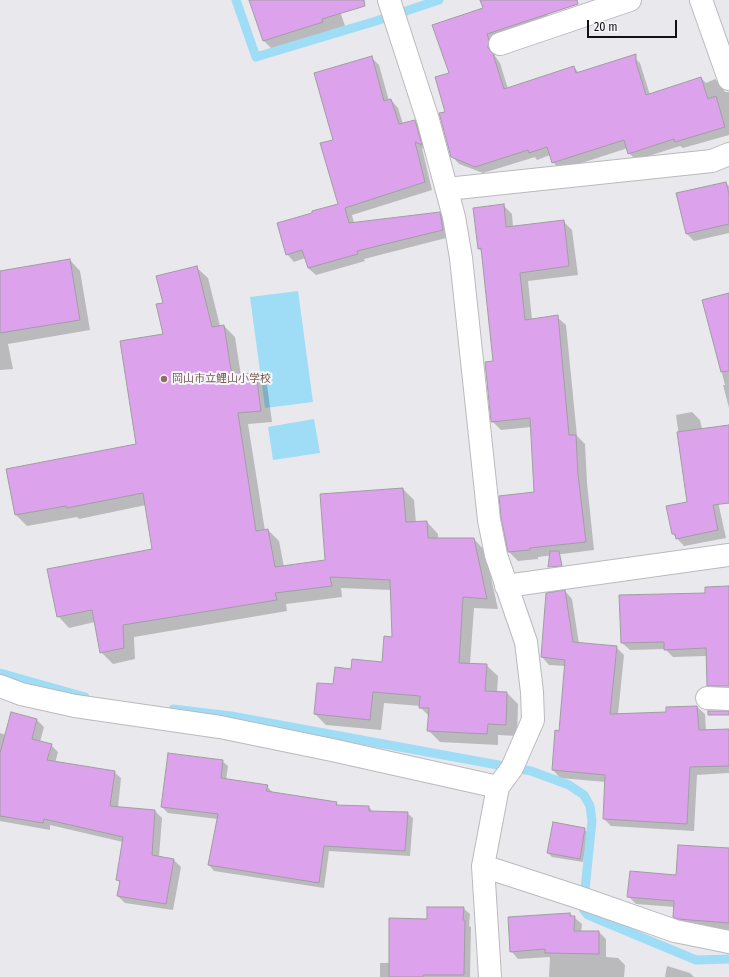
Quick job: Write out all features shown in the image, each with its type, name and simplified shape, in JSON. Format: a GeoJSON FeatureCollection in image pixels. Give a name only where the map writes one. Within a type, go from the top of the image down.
{"type":"FeatureCollection","features":[{"type":"Feature","properties":{"kind":"street"},"geometry":{"type":"LineString","coordinates":[[389,0],[428,120],[454,217],[462,258],[489,520],[496,555],[526,642],[532,692],[533,720],[512,768],[498,787],[483,866],[490,977]]}},
{"type":"Feature","properties":{"kind":"street"},"geometry":{"type":"LineString","coordinates":[[500,44],[630,0]]}},
{"type":"Feature","properties":{"kind":"street"},"geometry":{"type":"LineString","coordinates":[[701,0],[729,79]]}},
{"type":"Feature","properties":{"kind":"street"},"geometry":{"type":"LineString","coordinates":[[447,189],[712,161],[729,154]]}},
{"type":"Feature","properties":{"kind":"street"},"geometry":{"type":"LineString","coordinates":[[506,586],[729,556]]}},
{"type":"Feature","properties":{"kind":"street"},"geometry":{"type":"LineString","coordinates":[[0,686],[21,694],[75,706],[220,727],[498,787]]}},
{"type":"Feature","properties":{"kind":"street"},"geometry":{"type":"LineString","coordinates":[[707,698],[729,699]]}},
{"type":"Feature","properties":{"kind":"street"},"geometry":{"type":"LineString","coordinates":[[483,866],[675,931],[729,942]]}},
{"type":"Feature","properties":{"kind":"water"},"geometry":{"type":"Polygon","coordinates":[[[298,291],[313,402],[265,408],[250,297],[298,291]]]}},
{"type":"Feature","properties":{"kind":"water"},"geometry":{"type":"Polygon","coordinates":[[[314,419],[320,453],[273,460],[268,427],[314,419]]]}},
{"type":"Feature","properties":{"kind":"building"},"geometry":{"type":"Polygon","coordinates":[[[249,0],[364,0],[365,6],[322,19],[323,22],[263,41],[249,0]]]}},
{"type":"Feature","properties":{"kind":"building"},"geometry":{"type":"Polygon","coordinates":[[[480,0],[577,0],[578,4],[487,34],[489,40],[488,48],[493,54],[504,89],[574,66],[576,73],[636,54],[636,62],[646,95],[701,77],[708,99],[716,96],[725,127],[675,142],[674,139],[628,154],[624,140],[552,163],[547,147],[529,153],[528,150],[475,167],[451,157],[439,113],[445,112],[435,77],[449,73],[432,25],[483,8],[480,0]]]}},
{"type":"Feature","properties":{"kind":"building"},"geometry":{"type":"Polygon","coordinates":[[[372,56],[384,101],[391,99],[399,124],[415,120],[422,145],[415,142],[425,182],[345,208],[349,223],[440,212],[443,230],[357,251],[358,254],[308,268],[302,250],[286,255],[277,223],[338,204],[320,143],[333,140],[314,73],[372,56]]]}},
{"type":"Feature","properties":{"kind":"building"},"geometry":{"type":"Polygon","coordinates":[[[726,182],[729,194],[729,224],[686,234],[676,193],[726,182]]]}},
{"type":"Feature","properties":{"kind":"building"},"geometry":{"type":"Polygon","coordinates":[[[504,204],[506,227],[564,220],[569,266],[520,273],[525,320],[558,315],[569,435],[576,435],[578,474],[586,542],[508,552],[501,518],[499,496],[534,492],[530,418],[491,422],[485,362],[493,361],[481,248],[478,249],[473,208],[504,204]]]}},
{"type":"Feature","properties":{"kind":"building"},"geometry":{"type":"Polygon","coordinates":[[[70,259],[80,320],[0,333],[0,271],[70,259]]]}},
{"type":"Feature","properties":{"kind":"building"},"geometry":{"type":"Polygon","coordinates":[[[197,266],[212,327],[224,325],[232,376],[256,372],[261,411],[238,413],[256,531],[268,529],[275,567],[325,560],[320,494],[403,488],[406,522],[427,521],[428,538],[474,538],[487,599],[463,597],[459,663],[487,664],[485,691],[507,692],[506,725],[488,724],[487,734],[427,731],[429,708],[419,708],[420,696],[373,692],[370,720],[314,714],[317,683],[333,684],[335,667],[351,669],[352,659],[382,662],[384,636],[392,637],[390,580],[330,577],[332,586],[275,593],[277,600],[123,625],[124,648],[100,653],[92,610],[57,617],[47,569],[152,549],[143,493],[67,508],[66,506],[15,515],[6,469],[136,444],[120,341],[163,334],[156,304],[163,303],[156,276],[197,266]]]}},
{"type":"Feature","properties":{"kind":"building"},"geometry":{"type":"Polygon","coordinates":[[[729,293],[729,371],[721,372],[702,300],[729,293]]]}},
{"type":"Feature","properties":{"kind":"building"},"geometry":{"type":"Polygon","coordinates":[[[729,425],[729,503],[713,505],[718,530],[676,539],[675,534],[672,534],[666,506],[687,502],[677,432],[729,425]]]}},
{"type":"Feature","properties":{"kind":"building"},"geometry":{"type":"Polygon","coordinates":[[[550,551],[559,551],[562,566],[548,567],[550,551]]]}},
{"type":"Feature","properties":{"kind":"building"},"geometry":{"type":"Polygon","coordinates":[[[729,586],[729,686],[707,686],[706,648],[664,650],[664,642],[621,643],[619,595],[705,593],[705,587],[729,586]]]}},
{"type":"Feature","properties":{"kind":"building"},"geometry":{"type":"Polygon","coordinates":[[[565,590],[573,642],[617,646],[610,714],[666,712],[666,707],[697,706],[699,730],[729,729],[729,766],[690,767],[687,824],[603,819],[605,775],[552,770],[555,730],[559,731],[565,660],[541,657],[546,593],[565,590]]]}},
{"type":"Feature","properties":{"kind":"building"},"geometry":{"type":"Polygon","coordinates":[[[708,711],[729,711],[729,715],[708,715],[708,711]]]}},
{"type":"Feature","properties":{"kind":"building"},"geometry":{"type":"Polygon","coordinates":[[[11,712],[37,719],[32,739],[52,744],[47,760],[115,771],[110,806],[155,810],[152,855],[174,859],[166,904],[117,896],[120,881],[116,880],[123,837],[44,819],[43,823],[0,816],[0,753],[11,712]]]}},
{"type":"Feature","properties":{"kind":"building"},"geometry":{"type":"Polygon","coordinates":[[[168,753],[223,760],[221,778],[268,785],[266,791],[337,802],[336,805],[369,806],[369,811],[408,812],[405,851],[324,846],[319,883],[208,865],[218,814],[161,807],[168,753]]]}},
{"type":"Feature","properties":{"kind":"building"},"geometry":{"type":"Polygon","coordinates":[[[553,822],[585,828],[580,859],[547,853],[553,822]]]}},
{"type":"Feature","properties":{"kind":"building"},"geometry":{"type":"Polygon","coordinates":[[[678,845],[729,848],[729,923],[678,919],[673,917],[674,901],[627,897],[630,871],[676,875],[678,845]]]}},
{"type":"Feature","properties":{"kind":"building"},"geometry":{"type":"Polygon","coordinates":[[[427,907],[464,907],[464,975],[389,977],[389,918],[427,919],[427,907]]]}},
{"type":"Feature","properties":{"kind":"building"},"geometry":{"type":"Polygon","coordinates":[[[570,913],[570,916],[575,916],[574,931],[599,931],[599,954],[545,953],[545,949],[510,952],[508,917],[570,913]]]}},
{"type":"Feature","properties":{"kind":"waterway"},"geometry":{"type":"LineString","coordinates":[[236,0],[256,57],[376,21],[439,0]]}},
{"type":"Feature","properties":{"kind":"waterway"},"geometry":{"type":"LineString","coordinates":[[0,673],[85,697]]}},
{"type":"Feature","properties":{"kind":"waterway"},"geometry":{"type":"LineString","coordinates":[[173,709],[231,716],[531,771],[569,785],[584,795],[590,806],[592,821],[583,909],[588,915],[696,960],[729,959]]}},
{"type":"Feature","properties":{"kind":"place","name":"岡山市立鯉山小学校"},"geometry":{"type":"Point","coordinates":[164,379]}}]}
